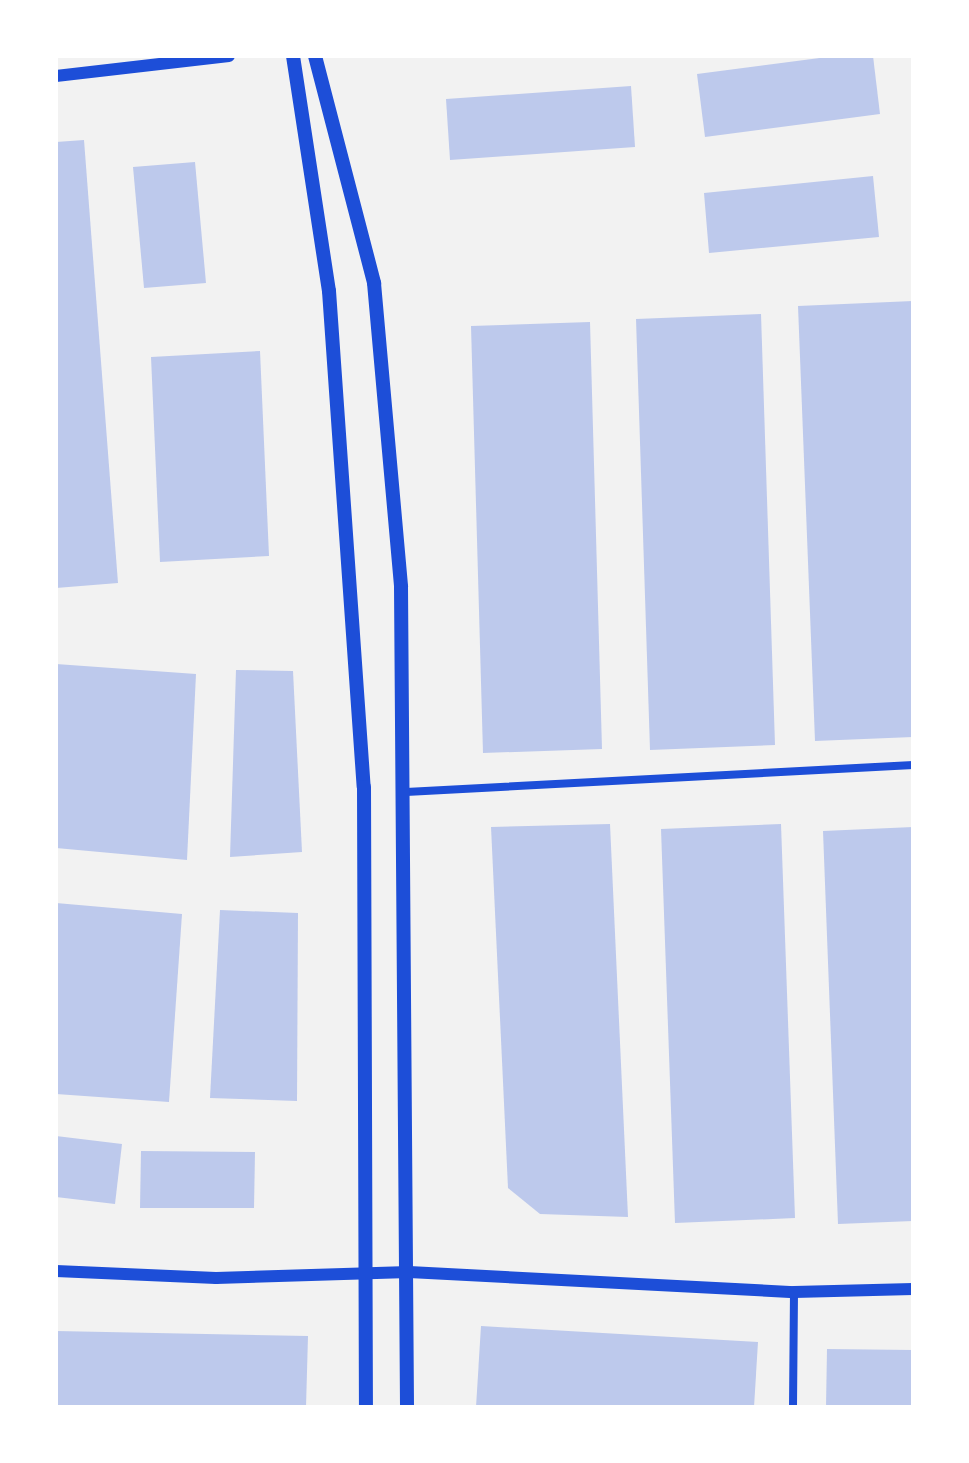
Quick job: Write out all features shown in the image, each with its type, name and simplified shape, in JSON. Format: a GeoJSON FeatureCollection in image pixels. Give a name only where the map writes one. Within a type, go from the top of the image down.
{"type":"FeatureCollection","features":[{"type":"Feature","properties":{"kind":"main road"},"geometry":{"type":"LineString","coordinates":[[293,56],[329,291],[364,787],[366,1407]]}},
{"type":"Feature","properties":{"kind":"main road"},"geometry":{"type":"LineString","coordinates":[[315,56],[374,283],[401,587],[406,792],[407,1407]]}},
{"type":"Feature","properties":{"kind":"street"},"geometry":{"type":"LineString","coordinates":[[56,76],[133,61],[229,56]]}},
{"type":"Feature","properties":{"kind":"street"},"geometry":{"type":"LineString","coordinates":[[406,792],[913,765]]}},
{"type":"Feature","properties":{"kind":"street"},"geometry":{"type":"LineString","coordinates":[[56,1271],[216,1278],[409,1272],[794,1292],[913,1289]]}},
{"type":"Feature","properties":{"kind":"street"},"geometry":{"type":"LineString","coordinates":[[793,1407],[794,1292]]}},
{"type":"Feature","properties":{"kind":"building"},"geometry":{"type":"Polygon","coordinates":[[[835,56],[873,56],[880,114],[705,137],[697,74],[835,56]]]}},
{"type":"Feature","properties":{"kind":"building"},"geometry":{"type":"Polygon","coordinates":[[[631,86],[635,147],[450,160],[446,99],[631,86]]]}},
{"type":"Feature","properties":{"kind":"building"},"geometry":{"type":"Polygon","coordinates":[[[84,140],[118,583],[56,588],[56,142],[84,140]]]}},
{"type":"Feature","properties":{"kind":"building"},"geometry":{"type":"Polygon","coordinates":[[[195,162],[206,283],[144,288],[133,167],[195,162]]]}},
{"type":"Feature","properties":{"kind":"building"},"geometry":{"type":"Polygon","coordinates":[[[873,176],[879,237],[709,253],[704,193],[873,176]]]}},
{"type":"Feature","properties":{"kind":"building"},"geometry":{"type":"Polygon","coordinates":[[[913,301],[913,737],[815,741],[798,306],[913,301]]]}},
{"type":"Feature","properties":{"kind":"building"},"geometry":{"type":"Polygon","coordinates":[[[761,314],[775,745],[650,750],[636,319],[761,314]]]}},
{"type":"Feature","properties":{"kind":"building"},"geometry":{"type":"Polygon","coordinates":[[[590,322],[602,749],[483,753],[471,326],[590,322]]]}},
{"type":"Feature","properties":{"kind":"building"},"geometry":{"type":"Polygon","coordinates":[[[260,351],[269,556],[160,562],[151,357],[260,351]]]}},
{"type":"Feature","properties":{"kind":"building"},"geometry":{"type":"Polygon","coordinates":[[[56,664],[196,674],[187,860],[56,848],[56,664]]]}},
{"type":"Feature","properties":{"kind":"building"},"geometry":{"type":"Polygon","coordinates":[[[236,670],[293,671],[302,852],[230,857],[236,670]]]}},
{"type":"Feature","properties":{"kind":"building"},"geometry":{"type":"Polygon","coordinates":[[[610,824],[628,1217],[540,1214],[508,1188],[491,827],[610,824]]]}},
{"type":"Feature","properties":{"kind":"building"},"geometry":{"type":"Polygon","coordinates":[[[781,824],[795,1218],[675,1223],[661,829],[781,824]]]}},
{"type":"Feature","properties":{"kind":"building"},"geometry":{"type":"Polygon","coordinates":[[[913,827],[913,1221],[838,1224],[823,831],[913,827]]]}},
{"type":"Feature","properties":{"kind":"building"},"geometry":{"type":"Polygon","coordinates":[[[56,903],[182,914],[169,1102],[56,1094],[56,903]]]}},
{"type":"Feature","properties":{"kind":"building"},"geometry":{"type":"Polygon","coordinates":[[[220,910],[298,913],[297,1101],[210,1098],[220,910]]]}},
{"type":"Feature","properties":{"kind":"building"},"geometry":{"type":"Polygon","coordinates":[[[56,1136],[122,1144],[115,1204],[56,1197],[56,1136]]]}},
{"type":"Feature","properties":{"kind":"building"},"geometry":{"type":"Polygon","coordinates":[[[141,1151],[255,1152],[254,1208],[140,1208],[141,1151]]]}},
{"type":"Feature","properties":{"kind":"building"},"geometry":{"type":"Polygon","coordinates":[[[481,1326],[758,1342],[754,1407],[476,1407],[481,1326]]]}},
{"type":"Feature","properties":{"kind":"building"},"geometry":{"type":"Polygon","coordinates":[[[56,1331],[308,1336],[306,1407],[56,1407],[56,1331]]]}},
{"type":"Feature","properties":{"kind":"building"},"geometry":{"type":"Polygon","coordinates":[[[827,1349],[913,1350],[913,1407],[826,1407],[827,1349]]]}}]}
